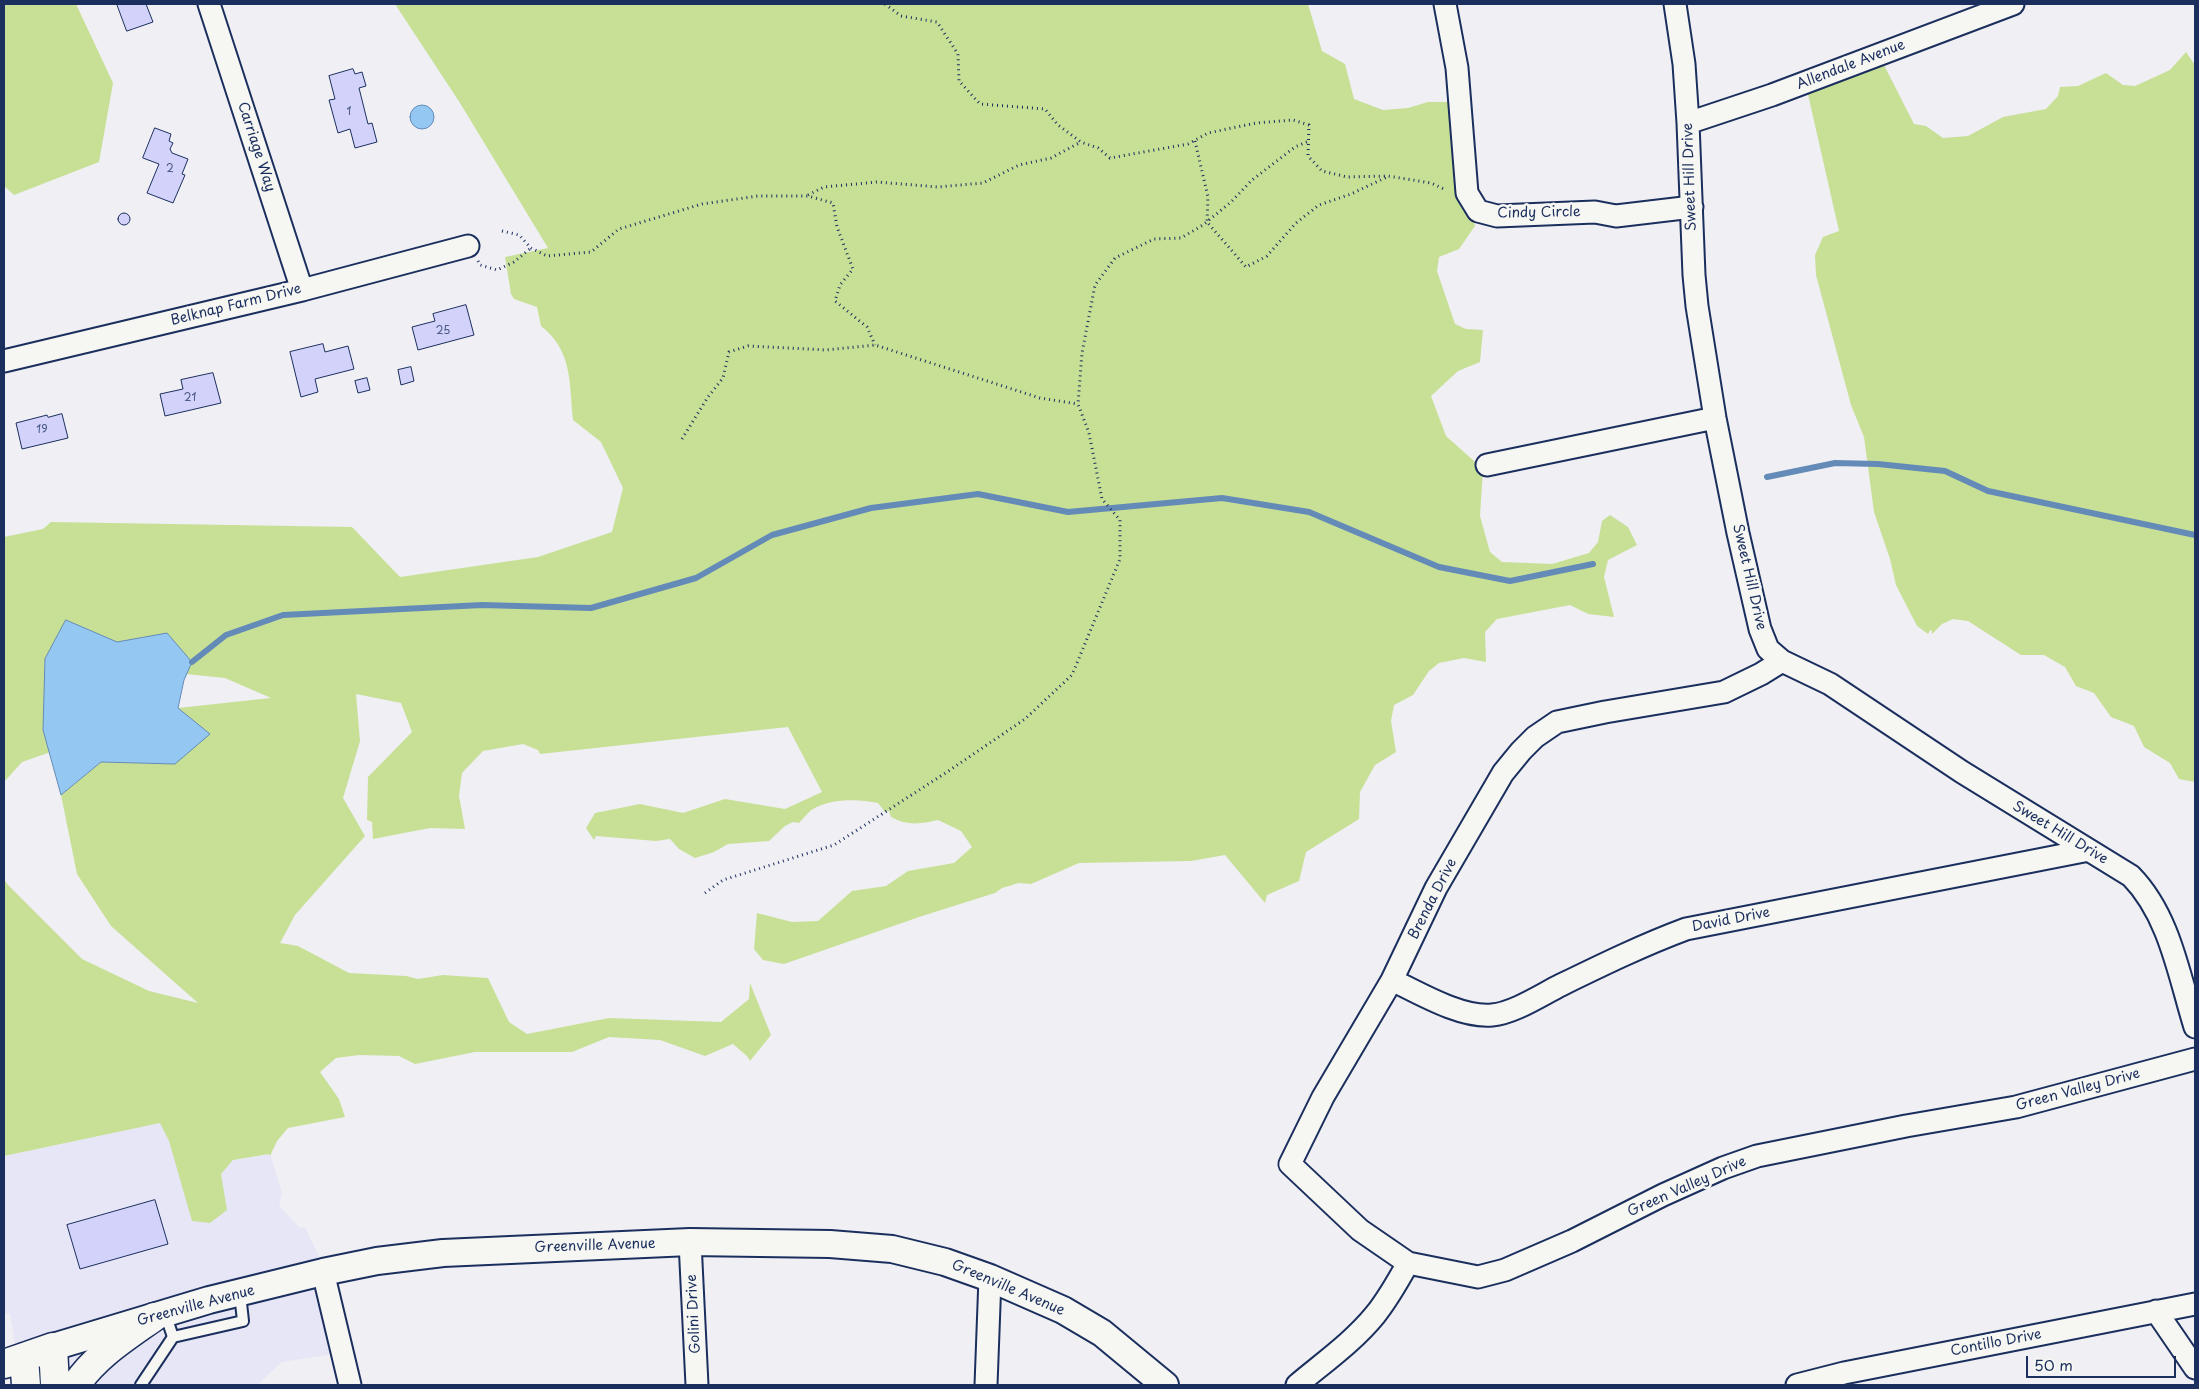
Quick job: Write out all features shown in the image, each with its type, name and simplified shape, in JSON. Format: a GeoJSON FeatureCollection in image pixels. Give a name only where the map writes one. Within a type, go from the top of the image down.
{"type":"FeatureCollection","features":[{"type":"Feature","properties":{"kind":"main road"},"geometry":{"type":"LineString","coordinates":[[76,1385],[92,1364],[164,1323]]}},
{"type":"Feature","properties":{"kind":"main road"},"geometry":{"type":"LineString","coordinates":[[53,1347],[55,1385]]}},
{"type":"Feature","properties":{"kind":"main road","name":"Greenville Avenue"},"geometry":{"type":"LineString","coordinates":[[14,1360],[53,1347]]}},
{"type":"Feature","properties":{"kind":"main road"},"geometry":{"type":"LineString","coordinates":[[14,1360],[26,1385]]}},
{"type":"Feature","properties":{"kind":"street","name":"Carriage Way"},"geometry":{"type":"LineString","coordinates":[[209,4],[302,290]]}},
{"type":"Feature","properties":{"kind":"street"},"geometry":{"type":"LineString","coordinates":[[1445,4],[1457,68],[1467,193]]}},
{"type":"Feature","properties":{"kind":"street","name":"Sweet Hill Drive"},"geometry":{"type":"LineString","coordinates":[[1674,4],[1684,64],[1694,283],[1715,418],[1738,533],[1760,629],[1768,649],[1782,661],[1830,684],[1962,772],[2131,876],[2143,888],[2154,904],[2164,925],[2195,1027]]}},
{"type":"Feature","properties":{"kind":"street","name":"Allendale Avenue"},"geometry":{"type":"LineString","coordinates":[[1688,123],[1772,95],[2012,4]]}},
{"type":"Feature","properties":{"kind":"street","name":"Cindy Circle"},"geometry":{"type":"LineString","coordinates":[[1467,193],[1478,211],[1497,216],[1595,212],[1616,216],[1692,207]]}},
{"type":"Feature","properties":{"kind":"street","name":"Belknap Farm Drive"},"geometry":{"type":"LineString","coordinates":[[4,361],[302,290],[468,246]]}},
{"type":"Feature","properties":{"kind":"street"},"geometry":{"type":"LineString","coordinates":[[1487,465],[1715,418]]}},
{"type":"Feature","properties":{"kind":"street","name":"Brenda Drive"},"geometry":{"type":"LineString","coordinates":[[1408,1263],[1360,1230],[1290,1164],[1324,1098],[1392,980],[1436,888],[1499,781],[1521,751],[1535,737],[1557,722],[1724,692],[1761,674],[1782,661]]}},
{"type":"Feature","properties":{"kind":"street","name":"David Drive"},"geometry":{"type":"LineString","coordinates":[[1392,980],[1433,1000],[1467,1012],[1492,1015],[1518,1006],[1644,944],[1686,929],[2089,850]]}},
{"type":"Feature","properties":{"kind":"street","name":"Green Valley Drive"},"geometry":{"type":"LineString","coordinates":[[1408,1263],[1478,1277],[1505,1270],[1572,1240],[1663,1195],[1723,1168],[1757,1156],[1906,1126],[2016,1107],[2195,1059]]}},
{"type":"Feature","properties":{"kind":"street","name":"Greenville Avenue"},"geometry":{"type":"LineString","coordinates":[[53,1347],[164,1323],[240,1293],[323,1272],[377,1261],[443,1253],[690,1242],[830,1244],[892,1249],[945,1262],[990,1278],[1063,1310],[1102,1334],[1165,1385]]}},
{"type":"Feature","properties":{"kind":"street","name":"Golini Drive"},"geometry":{"type":"LineString","coordinates":[[690,1242],[697,1385]]}},
{"type":"Feature","properties":{"kind":"street"},"geometry":{"type":"LineString","coordinates":[[1297,1385],[1340,1349],[1374,1316],[1390,1294],[1408,1263]]}},
{"type":"Feature","properties":{"kind":"street"},"geometry":{"type":"LineString","coordinates":[[323,1272],[350,1385]]}},
{"type":"Feature","properties":{"kind":"street"},"geometry":{"type":"LineString","coordinates":[[986,1385],[990,1278]]}},
{"type":"Feature","properties":{"kind":"street","name":"Contillo Drive"},"geometry":{"type":"LineString","coordinates":[[1797,1385],[1844,1373],[2195,1304]]}},
{"type":"Feature","properties":{"kind":"street"},"geometry":{"type":"LineString","coordinates":[[2156,1311],[2195,1368]]}},
{"type":"Feature","properties":{"kind":"lane"},"geometry":{"type":"LineString","coordinates":[[141,1385],[164,1323]]}},
{"type":"Feature","properties":{"kind":"path"},"geometry":{"type":"LineString","coordinates":[[885,4],[902,16],[937,22],[958,54],[959,82],[980,104],[1044,109],[1058,125],[1081,142],[1098,148],[1110,158],[1195,141],[1208,133],[1256,123],[1293,120],[1309,125],[1308,156],[1322,171],[1347,177],[1388,176],[1431,183],[1451,193],[1467,193]]}},
{"type":"Feature","properties":{"kind":"path"},"geometry":{"type":"LineString","coordinates":[[1195,141],[1208,197],[1207,222],[1246,267],[1267,256],[1296,223],[1319,205],[1351,194],[1388,176]]}},
{"type":"Feature","properties":{"kind":"path"},"geometry":{"type":"LineString","coordinates":[[705,893],[723,880],[834,845],[939,778],[1025,719],[1072,674],[1120,559],[1120,520],[1102,499],[1089,433],[1078,404],[1082,353],[1095,285],[1115,258],[1154,239],[1181,238],[1207,222],[1231,202],[1252,180],[1295,147],[1309,141]]}},
{"type":"Feature","properties":{"kind":"path"},"geometry":{"type":"LineString","coordinates":[[808,196],[824,187],[877,182],[938,187],[983,183],[1019,165],[1052,158],[1081,142]]}},
{"type":"Feature","properties":{"kind":"path"},"geometry":{"type":"LineString","coordinates":[[502,231],[519,235],[531,248],[547,256],[591,252],[619,229],[702,204],[758,196],[808,196],[833,203],[837,226],[853,269],[840,285],[835,301],[867,327],[875,345]]}},
{"type":"Feature","properties":{"kind":"path"},"geometry":{"type":"LineString","coordinates":[[468,246],[480,265],[497,270],[514,262],[531,248]]}},
{"type":"Feature","properties":{"kind":"path"},"geometry":{"type":"LineString","coordinates":[[682,439],[708,397],[723,378],[729,352],[748,346],[826,350],[875,345],[1040,398],[1078,404]]}},
{"type":"Feature","properties":{"kind":"shaded area"},"geometry":{"type":"Polygon","coordinates":[[[160,1123],[169,1141],[221,1174],[233,1160],[270,1154],[282,1193],[279,1206],[300,1228],[305,1227],[327,1274],[340,1353],[282,1362],[257,1385],[29,1385],[16,1350],[10,1314],[4,1313],[4,1156],[160,1123]]]}},
{"type":"Feature","properties":{"kind":"green space"},"geometry":{"type":"Polygon","coordinates":[[[4,4],[76,4],[113,83],[99,162],[14,195],[4,186],[4,4]]]}},
{"type":"Feature","properties":{"kind":"green space"},"geometry":{"type":"Polygon","coordinates":[[[395,4],[1308,4],[1322,51],[1345,64],[1354,99],[1383,110],[1408,108],[1428,102],[1461,102],[1471,209],[1475,226],[1459,249],[1439,257],[1437,271],[1455,324],[1466,329],[1483,330],[1480,362],[1458,371],[1431,396],[1446,436],[1483,469],[1480,516],[1490,552],[1502,562],[1552,564],[1589,553],[1598,542],[1602,521],[1610,515],[1628,527],[1637,545],[1608,560],[1604,577],[1614,617],[1588,614],[1570,605],[1497,619],[1485,632],[1486,662],[1464,658],[1439,663],[1429,671],[1413,695],[1394,705],[1391,721],[1396,752],[1375,765],[1360,792],[1359,819],[1306,852],[1299,881],[1267,895],[1265,903],[1225,855],[1191,861],[1079,863],[1031,884],[1019,883],[1002,888],[995,893],[784,964],[763,960],[754,949],[757,913],[792,922],[818,921],[852,891],[886,886],[908,871],[954,863],[972,847],[961,831],[938,820],[920,823],[903,822],[891,817],[889,811],[885,812],[878,803],[854,800],[836,801],[820,805],[811,810],[799,823],[793,822],[785,826],[769,841],[728,844],[714,852],[695,858],[679,849],[670,839],[656,841],[596,836],[594,840],[586,828],[595,813],[640,804],[683,813],[725,799],[785,809],[822,792],[788,727],[540,754],[538,750],[523,744],[483,751],[462,773],[459,796],[465,829],[430,828],[373,839],[372,822],[367,820],[368,777],[412,732],[401,703],[356,694],[360,741],[343,798],[365,836],[295,915],[280,943],[298,946],[349,973],[406,976],[418,979],[443,975],[488,978],[509,1022],[527,1034],[609,1018],[721,1022],[749,999],[750,983],[771,1035],[750,1061],[733,1044],[705,1056],[660,1040],[609,1037],[572,1052],[475,1052],[415,1064],[399,1056],[359,1055],[336,1058],[320,1072],[339,1099],[345,1117],[288,1128],[277,1141],[270,1156],[269,1154],[233,1160],[221,1174],[227,1210],[210,1223],[192,1221],[169,1141],[160,1123],[4,1156],[4,879],[82,959],[149,991],[198,1003],[111,926],[77,874],[61,795],[101,762],[175,764],[178,708],[271,698],[225,678],[176,673],[65,747],[22,762],[4,782],[4,537],[43,529],[51,522],[352,527],[400,577],[538,557],[612,532],[623,488],[601,442],[573,420],[568,368],[559,346],[541,326],[537,307],[514,299],[511,294],[505,257],[548,248],[460,103],[395,4]]]}},
{"type":"Feature","properties":{"kind":"green space"},"geometry":{"type":"Polygon","coordinates":[[[2186,52],[2195,65],[2195,782],[2179,779],[2170,763],[2144,747],[2134,726],[2111,717],[2094,693],[2076,686],[2065,667],[2044,655],[2021,655],[1968,621],[1953,619],[1942,624],[1932,634],[1931,629],[1928,634],[1917,626],[1896,585],[1890,559],[1874,512],[1864,437],[1851,405],[1816,275],[1815,255],[1823,237],[1839,231],[1807,90],[1878,64],[1884,65],[1914,124],[1926,126],[1943,138],[1968,136],[2003,117],[2046,109],[2058,96],[2060,87],[2078,86],[2106,73],[2123,85],[2135,86],[2170,70],[2186,52]]]}},
{"type":"Feature","properties":{"kind":"water"},"geometry":{"type":"Polygon","coordinates":[[[422,105],[431,108],[434,117],[431,126],[422,129],[413,126],[410,117],[413,108],[422,105]]]}},
{"type":"Feature","properties":{"kind":"water"},"geometry":{"type":"Polygon","coordinates":[[[66,620],[117,642],[167,633],[192,662],[184,680],[178,708],[210,734],[175,764],[101,762],[61,795],[43,730],[45,659],[66,620]]]}},
{"type":"Feature","properties":{"kind":"building"},"geometry":{"type":"Polygon","coordinates":[[[117,4],[146,4],[153,22],[127,31],[117,4]]]}},
{"type":"Feature","properties":{"kind":"building"},"geometry":{"type":"Polygon","coordinates":[[[353,69],[355,74],[362,72],[366,86],[359,88],[368,124],[372,123],[377,142],[355,148],[350,129],[338,133],[329,100],[335,99],[329,76],[353,69]]]}},
{"type":"Feature","properties":{"kind":"building"},"geometry":{"type":"Polygon","coordinates":[[[155,128],[171,134],[169,141],[173,143],[170,149],[172,153],[188,159],[182,174],[185,175],[173,203],[147,193],[159,164],[143,158],[155,128]]]}},
{"type":"Feature","properties":{"kind":"building"},"geometry":{"type":"Polygon","coordinates":[[[124,213],[130,219],[124,225],[118,219],[124,213]]]}},
{"type":"Feature","properties":{"kind":"building"},"geometry":{"type":"Polygon","coordinates":[[[466,305],[474,335],[418,350],[412,327],[435,321],[433,314],[466,305]]]}},
{"type":"Feature","properties":{"kind":"building"},"geometry":{"type":"Polygon","coordinates":[[[323,344],[325,352],[348,346],[354,369],[315,379],[318,392],[301,397],[290,352],[323,344]]]}},
{"type":"Feature","properties":{"kind":"building"},"geometry":{"type":"Polygon","coordinates":[[[411,367],[414,381],[401,385],[398,370],[411,367]]]}},
{"type":"Feature","properties":{"kind":"building"},"geometry":{"type":"Polygon","coordinates":[[[213,373],[221,403],[165,416],[160,394],[183,389],[181,380],[213,373]]]}},
{"type":"Feature","properties":{"kind":"building"},"geometry":{"type":"Polygon","coordinates":[[[367,378],[370,390],[358,393],[355,381],[367,378]]]}},
{"type":"Feature","properties":{"kind":"building"},"geometry":{"type":"Polygon","coordinates":[[[62,414],[68,438],[22,449],[16,423],[47,415],[48,417],[62,414]]]}},
{"type":"Feature","properties":{"kind":"building"},"geometry":{"type":"Polygon","coordinates":[[[155,1200],[168,1244],[80,1269],[67,1225],[155,1200]]]}},
{"type":"Feature","properties":{"kind":"waterway"},"geometry":{"type":"LineString","coordinates":[[1767,477],[1835,463],[1878,464],[1945,471],[1988,491],[2195,535]]}},
{"type":"Feature","properties":{"kind":"waterway"},"geometry":{"type":"LineString","coordinates":[[192,662],[226,635],[283,615],[482,605],[591,608],[696,578],[772,535],[871,508],[978,494],[1068,512],[1222,498],[1309,512],[1439,567],[1510,581],[1593,564]]}}]}
